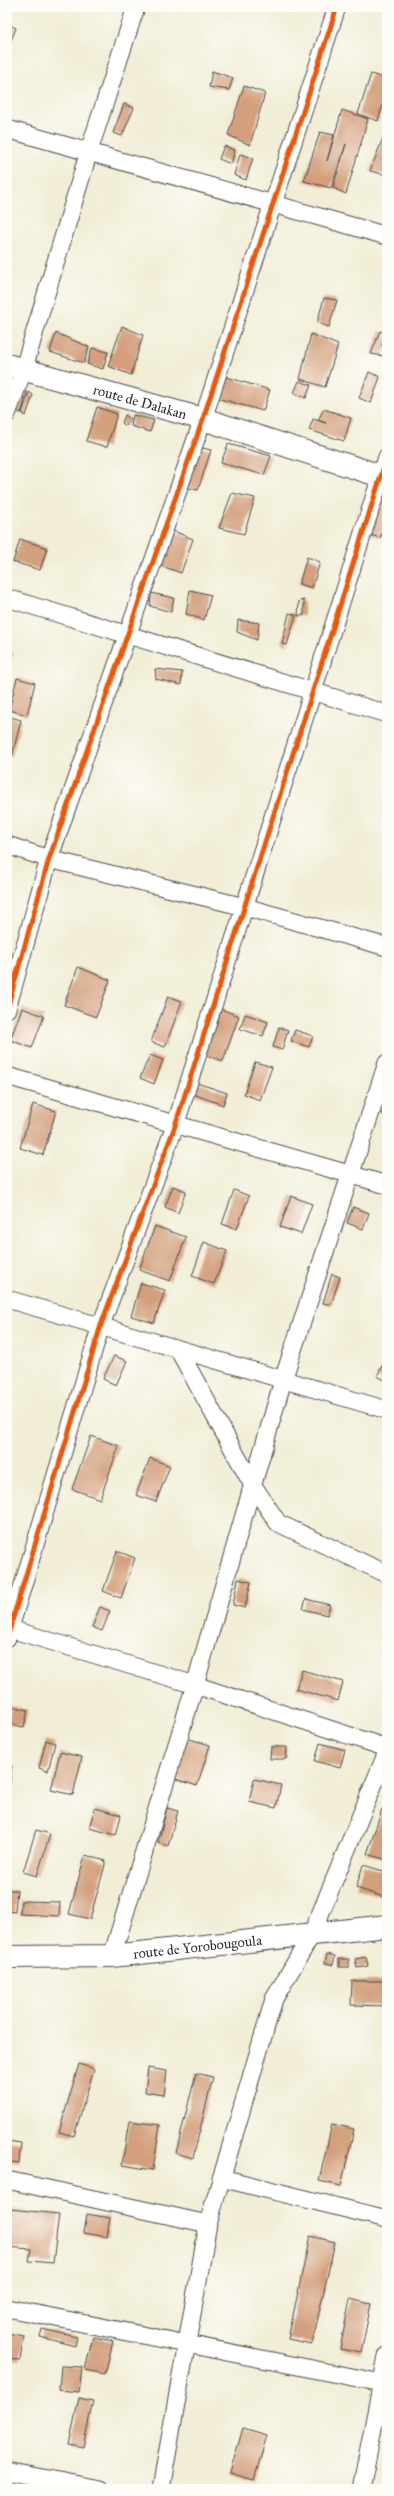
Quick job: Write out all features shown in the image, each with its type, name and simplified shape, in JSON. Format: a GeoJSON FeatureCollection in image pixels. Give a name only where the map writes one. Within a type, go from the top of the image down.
{"type":"FeatureCollection","features":[{"type":"Feature","properties":{"kind":"main road","name":"route de Dalakan"},"geometry":{"type":"LineString","coordinates":[[15,368],[203,418],[385,471]]}},
{"type":"Feature","properties":{"kind":"main road","name":"route de Yorobougoula"},"geometry":{"type":"LineString","coordinates":[[7,1957],[112,1956],[387,1926]]}},
{"type":"Feature","properties":{"kind":"street"},"geometry":{"type":"LineString","coordinates":[[7,414],[15,368],[89,151],[136,7]]}},
{"type":"Feature","properties":{"kind":"street"},"geometry":{"type":"LineString","coordinates":[[7,1009],[49,859],[126,634],[203,418],[337,7]]}},
{"type":"Feature","properties":{"kind":"street"},"geometry":{"type":"LineString","coordinates":[[7,129],[387,236]]}},
{"type":"Feature","properties":{"kind":"street"},"geometry":{"type":"LineString","coordinates":[[385,471],[175,1126],[101,1325],[8,1631],[195,1685],[387,1748]]}},
{"type":"Feature","properties":{"kind":"street"},"geometry":{"type":"LineString","coordinates":[[7,598],[387,714]]}},
{"type":"Feature","properties":{"kind":"street"},"geometry":{"type":"LineString","coordinates":[[7,845],[49,859],[245,907],[387,947]]}},
{"type":"Feature","properties":{"kind":"street"},"geometry":{"type":"LineString","coordinates":[[112,1956],[195,1685],[283,1380],[387,1063]]}},
{"type":"Feature","properties":{"kind":"street"},"geometry":{"type":"LineString","coordinates":[[7,1076],[175,1126],[351,1174],[387,1186]]}},
{"type":"Feature","properties":{"kind":"street"},"geometry":{"type":"LineString","coordinates":[[7,1299],[101,1325],[387,1410]]}},
{"type":"Feature","properties":{"kind":"street"},"geometry":{"type":"LineString","coordinates":[[178,1349],[252,1484],[278,1523],[387,1574]]}},
{"type":"Feature","properties":{"kind":"street"},"geometry":{"type":"LineString","coordinates":[[161,2489],[188,2344],[208,2224],[274,1999],[312,1934],[387,1752]]}},
{"type":"Feature","properties":{"kind":"street"},"geometry":{"type":"LineString","coordinates":[[222,2178],[387,2219]]}},
{"type":"Feature","properties":{"kind":"street"},"geometry":{"type":"LineString","coordinates":[[7,2180],[208,2224]]}},
{"type":"Feature","properties":{"kind":"street"},"geometry":{"type":"LineString","coordinates":[[7,2308],[384,2384]]}},
{"type":"Feature","properties":{"kind":"street"},"geometry":{"type":"LineString","coordinates":[[361,2489],[384,2384],[387,2356]]}},
{"type":"Feature","properties":{"kind":"street"},"geometry":{"type":"LineString","coordinates":[[7,2471],[101,2489]]}},
{"type":"Feature","properties":{"kind":"building"},"geometry":{"type":"Polygon","coordinates":[[[7,24],[16,28],[7,51],[7,24]]]}},
{"type":"Feature","properties":{"kind":"building"},"geometry":{"type":"Polygon","coordinates":[[[212,71],[233,78],[229,90],[209,87],[212,71]]]}},
{"type":"Feature","properties":{"kind":"building"},"geometry":{"type":"Polygon","coordinates":[[[371,74],[387,79],[387,92],[378,121],[358,114],[371,74]]]}},
{"type":"Feature","properties":{"kind":"building"},"geometry":{"type":"Polygon","coordinates":[[[244,86],[265,93],[250,145],[228,135],[244,86]]]}},
{"type":"Feature","properties":{"kind":"building"},"geometry":{"type":"Polygon","coordinates":[[[124,104],[134,108],[122,136],[113,133],[124,104]]]}},
{"type":"Feature","properties":{"kind":"building"},"geometry":{"type":"Polygon","coordinates":[[[342,110],[368,119],[346,194],[333,188],[346,144],[331,188],[304,181],[320,132],[334,135],[327,161],[342,110]]]}},
{"type":"Feature","properties":{"kind":"building"},"geometry":{"type":"Polygon","coordinates":[[[387,128],[387,175],[370,171],[387,128]]]}},
{"type":"Feature","properties":{"kind":"building"},"geometry":{"type":"Polygon","coordinates":[[[224,146],[235,150],[231,164],[219,159],[224,146]]]}},
{"type":"Feature","properties":{"kind":"building"},"geometry":{"type":"Polygon","coordinates":[[[240,154],[253,158],[246,180],[234,175],[240,154]]]}},
{"type":"Feature","properties":{"kind":"building"},"geometry":{"type":"Polygon","coordinates":[[[324,298],[337,300],[329,327],[317,323],[324,298]]]}},
{"type":"Feature","properties":{"kind":"building"},"geometry":{"type":"Polygon","coordinates":[[[122,326],[143,335],[131,375],[108,366],[122,326]]]}},
{"type":"Feature","properties":{"kind":"building"},"geometry":{"type":"Polygon","coordinates":[[[380,331],[386,333],[382,346],[387,334],[387,346],[383,356],[371,354],[380,331]]]}},
{"type":"Feature","properties":{"kind":"building"},"geometry":{"type":"Polygon","coordinates":[[[56,333],[89,347],[84,363],[50,352],[56,333]]]}},
{"type":"Feature","properties":{"kind":"building"},"geometry":{"type":"Polygon","coordinates":[[[311,334],[338,345],[325,387],[300,379],[311,334]]]}},
{"type":"Feature","properties":{"kind":"building"},"geometry":{"type":"Polygon","coordinates":[[[92,348],[108,352],[103,369],[87,364],[92,348]]]}},
{"type":"Feature","properties":{"kind":"building"},"geometry":{"type":"Polygon","coordinates":[[[369,372],[380,377],[371,403],[359,398],[369,372]]]}},
{"type":"Feature","properties":{"kind":"building"},"geometry":{"type":"Polygon","coordinates":[[[223,376],[270,390],[263,411],[217,398],[223,376]]]}},
{"type":"Feature","properties":{"kind":"building"},"geometry":{"type":"Polygon","coordinates":[[[299,381],[311,385],[306,398],[294,393],[299,381]]]}},
{"type":"Feature","properties":{"kind":"building"},"geometry":{"type":"Polygon","coordinates":[[[22,388],[27,392],[21,413],[14,410],[22,388]]]}},
{"type":"Feature","properties":{"kind":"building"},"geometry":{"type":"Polygon","coordinates":[[[29,392],[33,395],[26,416],[22,413],[29,392]]]}},
{"type":"Feature","properties":{"kind":"building"},"geometry":{"type":"Polygon","coordinates":[[[97,407],[117,414],[107,447],[86,441],[97,407]]]}},
{"type":"Feature","properties":{"kind":"building"},"geometry":{"type":"Polygon","coordinates":[[[324,409],[351,418],[344,441],[309,430],[313,419],[326,423],[318,420],[324,409]]]}},
{"type":"Feature","properties":{"kind":"building"},"geometry":{"type":"Polygon","coordinates":[[[125,415],[130,419],[126,426],[122,423],[125,415]]]}},
{"type":"Feature","properties":{"kind":"building"},"geometry":{"type":"Polygon","coordinates":[[[133,415],[154,420],[150,432],[131,426],[133,415]]]}},
{"type":"Feature","properties":{"kind":"building"},"geometry":{"type":"Polygon","coordinates":[[[228,444],[271,456],[264,475],[221,463],[228,444]]]}},
{"type":"Feature","properties":{"kind":"building"},"geometry":{"type":"Polygon","coordinates":[[[198,447],[211,450],[198,490],[184,487],[198,447]]]}},
{"type":"Feature","properties":{"kind":"building"},"geometry":{"type":"Polygon","coordinates":[[[232,493],[255,498],[244,534],[219,528],[232,493]]]}},
{"type":"Feature","properties":{"kind":"building"},"geometry":{"type":"Polygon","coordinates":[[[384,494],[387,494],[387,517],[380,538],[368,534],[384,494]]]}},
{"type":"Feature","properties":{"kind":"building"},"geometry":{"type":"Polygon","coordinates":[[[387,522],[387,539],[382,536],[387,522]]]}},
{"type":"Feature","properties":{"kind":"building"},"geometry":{"type":"Polygon","coordinates":[[[171,530],[193,539],[181,573],[159,565],[171,530]]]}},
{"type":"Feature","properties":{"kind":"building"},"geometry":{"type":"Polygon","coordinates":[[[20,539],[47,548],[40,570],[13,562],[20,539]]]}},
{"type":"Feature","properties":{"kind":"building"},"geometry":{"type":"Polygon","coordinates":[[[307,557],[320,562],[312,588],[299,584],[307,557]]]}},
{"type":"Feature","properties":{"kind":"building"},"geometry":{"type":"Polygon","coordinates":[[[190,590],[211,595],[204,620],[186,614],[190,590]]]}},
{"type":"Feature","properties":{"kind":"building"},"geometry":{"type":"Polygon","coordinates":[[[151,593],[174,598],[171,612],[150,606],[151,593]]]}},
{"type":"Feature","properties":{"kind":"building"},"geometry":{"type":"Polygon","coordinates":[[[304,600],[304,615],[298,616],[299,601],[304,600]]]}},
{"type":"Feature","properties":{"kind":"building"},"geometry":{"type":"Polygon","coordinates":[[[289,613],[296,615],[287,645],[282,644],[289,613]]]}},
{"type":"Feature","properties":{"kind":"building"},"geometry":{"type":"Polygon","coordinates":[[[238,620],[259,623],[257,640],[237,632],[238,620]]]}},
{"type":"Feature","properties":{"kind":"building"},"geometry":{"type":"Polygon","coordinates":[[[7,651],[13,653],[7,674],[7,651]]]}},
{"type":"Feature","properties":{"kind":"building"},"geometry":{"type":"Polygon","coordinates":[[[155,669],[182,672],[181,685],[156,679],[155,669]]]}},
{"type":"Feature","properties":{"kind":"building"},"geometry":{"type":"Polygon","coordinates":[[[17,678],[35,683],[27,715],[9,710],[17,678]]]}},
{"type":"Feature","properties":{"kind":"building"},"geometry":{"type":"Polygon","coordinates":[[[7,716],[21,720],[12,757],[7,756],[7,716]]]}},
{"type":"Feature","properties":{"kind":"building"},"geometry":{"type":"Polygon","coordinates":[[[78,967],[110,980],[96,1017],[64,1005],[78,967]]]}},
{"type":"Feature","properties":{"kind":"building"},"geometry":{"type":"Polygon","coordinates":[[[168,996],[182,1001],[165,1047],[151,1042],[168,996]]]}},
{"type":"Feature","properties":{"kind":"building"},"geometry":{"type":"Polygon","coordinates":[[[22,1008],[44,1016],[32,1048],[10,1040],[22,1008]]]}},
{"type":"Feature","properties":{"kind":"building"},"geometry":{"type":"Polygon","coordinates":[[[218,1008],[239,1016],[223,1061],[202,1054],[218,1008]]]}},
{"type":"Feature","properties":{"kind":"building"},"geometry":{"type":"Polygon","coordinates":[[[245,1014],[268,1022],[263,1036],[240,1029],[245,1014]]]}},
{"type":"Feature","properties":{"kind":"building"},"geometry":{"type":"Polygon","coordinates":[[[279,1027],[288,1030],[282,1050],[273,1047],[279,1027]]]}},
{"type":"Feature","properties":{"kind":"building"},"geometry":{"type":"Polygon","coordinates":[[[295,1030],[313,1036],[309,1047],[291,1041],[295,1030]]]}},
{"type":"Feature","properties":{"kind":"building"},"geometry":{"type":"Polygon","coordinates":[[[150,1055],[163,1060],[154,1084],[140,1078],[150,1055]]]}},
{"type":"Feature","properties":{"kind":"building"},"geometry":{"type":"Polygon","coordinates":[[[255,1062],[272,1067],[260,1100],[244,1094],[255,1062]]]}},
{"type":"Feature","properties":{"kind":"building"},"geometry":{"type":"Polygon","coordinates":[[[197,1083],[227,1093],[223,1105],[193,1094],[197,1083]]]}},
{"type":"Feature","properties":{"kind":"building"},"geometry":{"type":"Polygon","coordinates":[[[387,1089],[387,1115],[379,1113],[387,1089]]]}},
{"type":"Feature","properties":{"kind":"building"},"geometry":{"type":"Polygon","coordinates":[[[33,1104],[56,1111],[43,1155],[20,1148],[33,1104]]]}},
{"type":"Feature","properties":{"kind":"building"},"geometry":{"type":"Polygon","coordinates":[[[173,1186],[186,1191],[178,1213],[165,1207],[173,1186]]]}},
{"type":"Feature","properties":{"kind":"building"},"geometry":{"type":"Polygon","coordinates":[[[234,1190],[249,1196],[237,1229],[222,1224],[234,1190]]]}},
{"type":"Feature","properties":{"kind":"building"},"geometry":{"type":"Polygon","coordinates":[[[291,1196],[312,1204],[301,1234],[280,1227],[291,1196]]]}},
{"type":"Feature","properties":{"kind":"building"},"geometry":{"type":"Polygon","coordinates":[[[353,1207],[369,1213],[363,1229],[347,1223],[353,1207]]]}},
{"type":"Feature","properties":{"kind":"building"},"geometry":{"type":"Polygon","coordinates":[[[155,1226],[186,1237],[170,1281],[139,1270],[155,1226]]]}},
{"type":"Feature","properties":{"kind":"building"},"geometry":{"type":"Polygon","coordinates":[[[204,1242],[227,1251],[214,1284],[192,1276],[204,1242]]]}},
{"type":"Feature","properties":{"kind":"building"},"geometry":{"type":"Polygon","coordinates":[[[332,1274],[340,1277],[331,1305],[323,1303],[332,1274]]]}},
{"type":"Feature","properties":{"kind":"building"},"geometry":{"type":"Polygon","coordinates":[[[141,1283],[165,1290],[154,1323],[131,1316],[141,1283]]]}},
{"type":"Feature","properties":{"kind":"building"},"geometry":{"type":"Polygon","coordinates":[[[114,1356],[127,1361],[116,1385],[103,1379],[114,1356]]]}},
{"type":"Feature","properties":{"kind":"building"},"geometry":{"type":"Polygon","coordinates":[[[387,1357],[387,1381],[377,1376],[387,1357]]]}},
{"type":"Feature","properties":{"kind":"building"},"geometry":{"type":"Polygon","coordinates":[[[91,1436],[119,1446],[100,1499],[72,1489],[91,1436]]]}},
{"type":"Feature","properties":{"kind":"building"},"geometry":{"type":"Polygon","coordinates":[[[150,1458],[170,1466],[156,1502],[136,1495],[150,1458]]]}},
{"type":"Feature","properties":{"kind":"building"},"geometry":{"type":"Polygon","coordinates":[[[117,1551],[135,1558],[121,1598],[103,1591],[117,1551]]]}},
{"type":"Feature","properties":{"kind":"building"},"geometry":{"type":"Polygon","coordinates":[[[238,1579],[251,1582],[245,1608],[233,1605],[238,1579]]]}},
{"type":"Feature","properties":{"kind":"building"},"geometry":{"type":"Polygon","coordinates":[[[306,1599],[330,1605],[327,1615],[303,1609],[306,1599]]]}},
{"type":"Feature","properties":{"kind":"building"},"geometry":{"type":"Polygon","coordinates":[[[100,1607],[110,1611],[102,1631],[92,1627],[100,1607]]]}},
{"type":"Feature","properties":{"kind":"building"},"geometry":{"type":"Polygon","coordinates":[[[302,1670],[343,1682],[338,1701],[296,1689],[302,1670]]]}},
{"type":"Feature","properties":{"kind":"building"},"geometry":{"type":"Polygon","coordinates":[[[11,1706],[28,1710],[24,1727],[8,1724],[11,1706]]]}},
{"type":"Feature","properties":{"kind":"building"},"geometry":{"type":"Polygon","coordinates":[[[186,1738],[210,1745],[197,1786],[173,1778],[186,1738]]]}},
{"type":"Feature","properties":{"kind":"building"},"geometry":{"type":"Polygon","coordinates":[[[46,1740],[55,1743],[48,1771],[39,1768],[46,1740]]]}},
{"type":"Feature","properties":{"kind":"building"},"geometry":{"type":"Polygon","coordinates":[[[320,1743],[345,1750],[340,1768],[315,1761],[320,1743]]]}},
{"type":"Feature","properties":{"kind":"building"},"geometry":{"type":"Polygon","coordinates":[[[271,1747],[287,1747],[286,1759],[270,1759],[271,1747]]]}},
{"type":"Feature","properties":{"kind":"building"},"geometry":{"type":"Polygon","coordinates":[[[60,1752],[82,1757],[73,1795],[51,1790],[60,1752]]]}},
{"type":"Feature","properties":{"kind":"building"},"geometry":{"type":"Polygon","coordinates":[[[7,1765],[12,1766],[9,1790],[7,1789],[7,1765]]]}},
{"type":"Feature","properties":{"kind":"building"},"geometry":{"type":"Polygon","coordinates":[[[254,1779],[281,1785],[276,1808],[249,1802],[254,1779]]]}},
{"type":"Feature","properties":{"kind":"building"},"geometry":{"type":"Polygon","coordinates":[[[95,1808],[121,1815],[116,1835],[89,1828],[95,1808]]]}},
{"type":"Feature","properties":{"kind":"building"},"geometry":{"type":"Polygon","coordinates":[[[167,1808],[178,1811],[168,1846],[158,1843],[167,1808]]]}},
{"type":"Feature","properties":{"kind":"building"},"geometry":{"type":"Polygon","coordinates":[[[382,1809],[387,1811],[387,1860],[367,1854],[382,1809]]]}},
{"type":"Feature","properties":{"kind":"building"},"geometry":{"type":"Polygon","coordinates":[[[36,1830],[50,1834],[37,1876],[23,1872],[36,1830]]]}},
{"type":"Feature","properties":{"kind":"building"},"geometry":{"type":"Polygon","coordinates":[[[85,1855],[106,1861],[90,1919],[69,1914],[85,1855]]]}},
{"type":"Feature","properties":{"kind":"building"},"geometry":{"type":"Polygon","coordinates":[[[363,1865],[387,1872],[387,1898],[356,1888],[363,1865]]]}},
{"type":"Feature","properties":{"kind":"building"},"geometry":{"type":"Polygon","coordinates":[[[7,1890],[17,1890],[15,1912],[7,1911],[7,1890]]]}},
{"type":"Feature","properties":{"kind":"building"},"geometry":{"type":"Polygon","coordinates":[[[21,1901],[60,1902],[59,1916],[20,1914],[21,1901]]]}},
{"type":"Feature","properties":{"kind":"building"},"geometry":{"type":"Polygon","coordinates":[[[327,1954],[335,1956],[333,1965],[325,1963],[327,1954]]]}},
{"type":"Feature","properties":{"kind":"building"},"geometry":{"type":"Polygon","coordinates":[[[366,1957],[368,1966],[357,1968],[355,1959],[366,1957]]]}},
{"type":"Feature","properties":{"kind":"building"},"geometry":{"type":"Polygon","coordinates":[[[339,1959],[349,1959],[349,1967],[339,1967],[339,1959]]]}},
{"type":"Feature","properties":{"kind":"building"},"geometry":{"type":"Polygon","coordinates":[[[352,1981],[387,1981],[387,2006],[351,2005],[352,1981]]]}},
{"type":"Feature","properties":{"kind":"building"},"geometry":{"type":"Polygon","coordinates":[[[79,2064],[94,2069],[74,2136],[59,2132],[79,2064]]]}},
{"type":"Feature","properties":{"kind":"building"},"geometry":{"type":"Polygon","coordinates":[[[148,2068],[167,2071],[164,2095],[145,2092],[148,2068]]]}},
{"type":"Feature","properties":{"kind":"building"},"geometry":{"type":"Polygon","coordinates":[[[196,2073],[213,2077],[193,2158],[176,2153],[196,2073]]]}},
{"type":"Feature","properties":{"kind":"building"},"geometry":{"type":"Polygon","coordinates":[[[129,2121],[160,2125],[153,2170],[122,2165],[129,2121]]]}},
{"type":"Feature","properties":{"kind":"building"},"geometry":{"type":"Polygon","coordinates":[[[332,2124],[354,2129],[341,2186],[319,2181],[332,2124]]]}},
{"type":"Feature","properties":{"kind":"building"},"geometry":{"type":"Polygon","coordinates":[[[7,2141],[21,2143],[19,2163],[7,2161],[7,2141]]]}},
{"type":"Feature","properties":{"kind":"building"},"geometry":{"type":"Polygon","coordinates":[[[10,2209],[59,2214],[53,2263],[29,2261],[31,2249],[7,2247],[10,2209]]]}},
{"type":"Feature","properties":{"kind":"building"},"geometry":{"type":"Polygon","coordinates":[[[87,2214],[110,2218],[107,2237],[84,2233],[87,2214]]]}},
{"type":"Feature","properties":{"kind":"building"},"geometry":{"type":"Polygon","coordinates":[[[310,2236],[335,2242],[312,2344],[288,2339],[310,2236]]]}},
{"type":"Feature","properties":{"kind":"building"},"geometry":{"type":"Polygon","coordinates":[[[350,2299],[371,2304],[361,2353],[340,2349],[350,2299]]]}},
{"type":"Feature","properties":{"kind":"building"},"geometry":{"type":"Polygon","coordinates":[[[42,2329],[77,2337],[75,2346],[40,2337],[42,2329]]]}},
{"type":"Feature","properties":{"kind":"building"},"geometry":{"type":"Polygon","coordinates":[[[7,2333],[24,2336],[20,2360],[7,2359],[7,2333]]]}},
{"type":"Feature","properties":{"kind":"building"},"geometry":{"type":"Polygon","coordinates":[[[93,2337],[113,2341],[105,2374],[85,2370],[93,2337]]]}},
{"type":"Feature","properties":{"kind":"building"},"geometry":{"type":"Polygon","coordinates":[[[61,2366],[82,2367],[79,2392],[59,2390],[61,2366]]]}},
{"type":"Feature","properties":{"kind":"building"},"geometry":{"type":"Polygon","coordinates":[[[79,2398],[93,2401],[83,2447],[69,2444],[79,2398]]]}},
{"type":"Feature","properties":{"kind":"building"},"geometry":{"type":"Polygon","coordinates":[[[243,2428],[267,2435],[254,2480],[230,2473],[243,2428]]]}},
{"type":"Feature","properties":{"kind":"cycle path"},"geometry":{"type":"LineString","coordinates":[[7,1009],[49,859],[203,419],[337,7]]}},
{"type":"Feature","properties":{"kind":"cycle path"},"geometry":{"type":"LineString","coordinates":[[7,1638],[101,1325],[175,1126],[387,457]]}}]}
